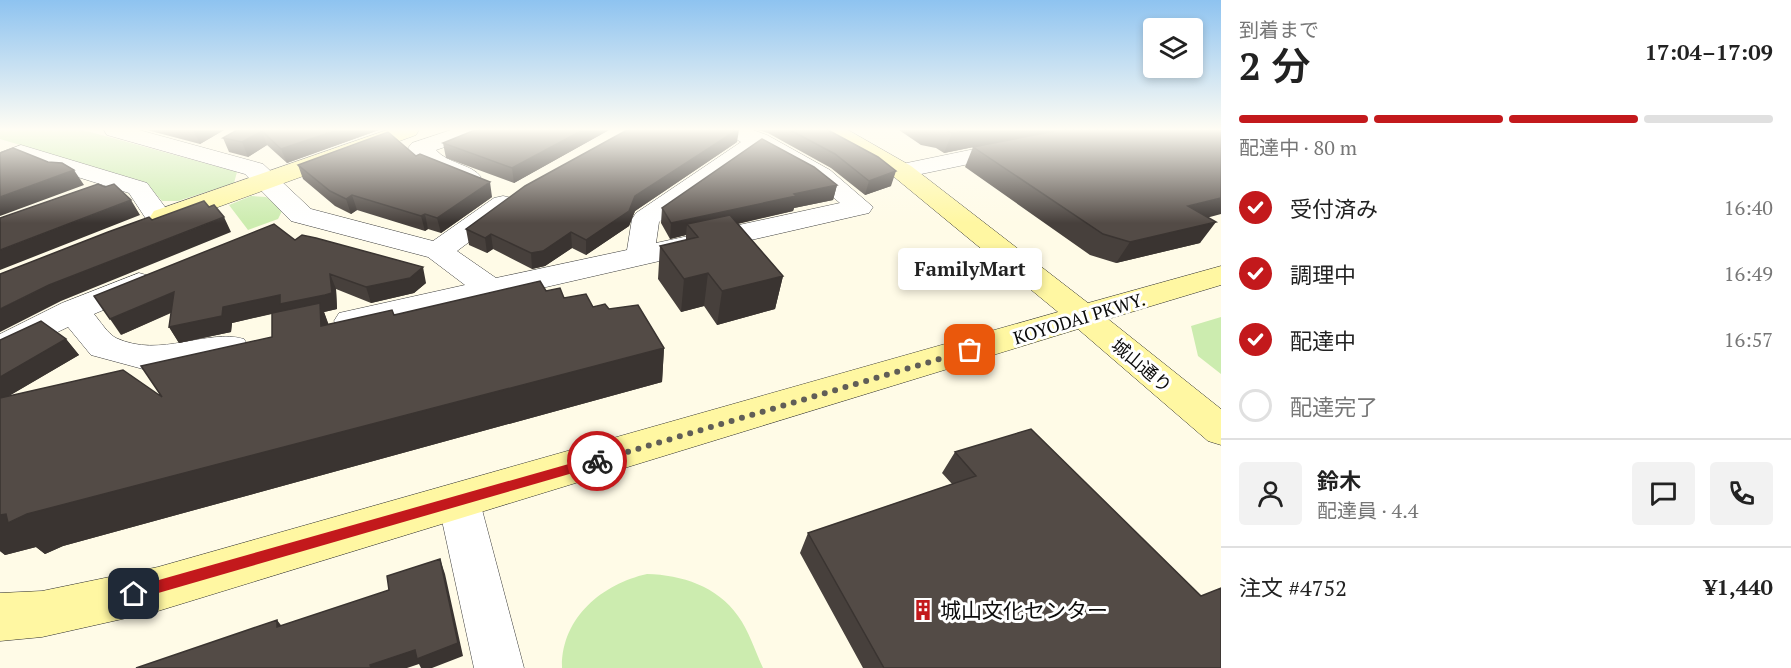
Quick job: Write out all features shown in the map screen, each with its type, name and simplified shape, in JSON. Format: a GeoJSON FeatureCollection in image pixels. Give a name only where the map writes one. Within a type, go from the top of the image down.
{"type":"FeatureCollection","features":[{"type":"Feature","properties":{"kind":"street"},"geometry":{"type":"LineString","coordinates":[[52,161],[138,188],[149,223],[322,161]]}},
{"type":"Feature","properties":{"kind":"street"},"geometry":{"type":"LineString","coordinates":[[238,161],[254,170],[301,214],[438,251],[492,290]]}},
{"type":"Feature","properties":{"kind":"street"},"geometry":{"type":"LineString","coordinates":[[432,161],[436,165],[521,191],[438,251]]}},
{"type":"Feature","properties":{"kind":"street"},"geometry":{"type":"LineString","coordinates":[[640,257],[646,219],[716,161]]}},
{"type":"Feature","properties":{"kind":"street"},"geometry":{"type":"LineString","coordinates":[[318,328],[860,207],[821,175],[796,161]]}},
{"type":"Feature","properties":{"kind":"street","name":"城山通り"},"geometry":{"type":"LineString","coordinates":[[895,161],[911,169]]}},
{"type":"Feature","properties":{"kind":"street","name":"城山通り"},"geometry":{"type":"LineString","coordinates":[[900,161],[1094,313],[1221,403]]}},
{"type":"Feature","properties":{"kind":"street"},"geometry":{"type":"LineString","coordinates":[[911,169],[943,161]]}},
{"type":"Feature","properties":{"kind":"street"},"geometry":{"type":"LineString","coordinates":[[79,198],[121,182]]}},
{"type":"Feature","properties":{"kind":"street"},"geometry":{"type":"LineString","coordinates":[[268,228],[301,214]]}},
{"type":"Feature","properties":{"kind":"street"},"geometry":{"type":"LineString","coordinates":[[0,348],[73,311],[160,274]]}},
{"type":"Feature","properties":{"kind":"street","name":"KOYODAI PKWY."},"geometry":{"type":"LineString","coordinates":[[0,617],[42,614],[158,589],[459,502],[1221,275]]}},
{"type":"Feature","properties":{"kind":"street"},"geometry":{"type":"LineString","coordinates":[[73,311],[103,347],[143,357],[174,358],[259,341]]}},
{"type":"Feature","properties":{"kind":"street","name":"城山通り"},"geometry":{"type":"LineString","coordinates":[[1094,313],[1221,430]]}},
{"type":"Feature","properties":{"kind":"street"},"geometry":{"type":"LineString","coordinates":[[459,502],[499,668]]}},
{"type":"Feature","properties":{"kind":"green space"},"geometry":{"type":"Polygon","coordinates":[[[75,161],[197,161],[237,172],[234,183],[178,201],[162,201],[145,182],[75,161]]]}},
{"type":"Feature","properties":{"kind":"green space"},"geometry":{"type":"Polygon","coordinates":[[[251,196],[266,197],[283,209],[278,219],[248,230],[229,205],[251,196]]]}},
{"type":"Feature","properties":{"kind":"green space"},"geometry":{"type":"Polygon","coordinates":[[[1221,317],[1221,374],[1198,356],[1191,326],[1221,317]]]}},
{"type":"Feature","properties":{"kind":"green space"},"geometry":{"type":"Polygon","coordinates":[[[647,574],[686,580],[720,597],[742,622],[763,668],[562,668],[569,634],[587,606],[615,586],[647,574]]]}},
{"type":"Feature","properties":{"kind":"building"},"geometry":{"type":"Polygon","coordinates":[[[0,161],[62,163],[74,170],[0,197],[0,161]]]}},
{"type":"Feature","properties":{"kind":"building"},"geometry":{"type":"Polygon","coordinates":[[[308,161],[438,161],[490,182],[437,218],[425,214],[421,216],[352,195],[346,199],[330,191],[298,165],[308,161]]]}},
{"type":"Feature","properties":{"kind":"building"},"geometry":{"type":"Polygon","coordinates":[[[493,161],[525,161],[512,168],[493,161]]]}},
{"type":"Feature","properties":{"kind":"building"},"geometry":{"type":"Polygon","coordinates":[[[570,161],[689,161],[635,196],[629,211],[586,240],[571,232],[543,251],[531,253],[491,234],[485,238],[466,229],[525,186],[570,161]]]}},
{"type":"Feature","properties":{"kind":"building"},"geometry":{"type":"Polygon","coordinates":[[[730,161],[803,161],[837,185],[671,223],[662,208],[730,161]]]}},
{"type":"Feature","properties":{"kind":"building"},"geometry":{"type":"Polygon","coordinates":[[[844,161],[883,161],[896,171],[869,181],[844,161]]]}},
{"type":"Feature","properties":{"kind":"building"},"geometry":{"type":"Polygon","coordinates":[[[994,161],[1221,161],[1221,198],[1188,206],[1216,222],[1130,242],[1103,234],[994,161]]]}},
{"type":"Feature","properties":{"kind":"building"},"geometry":{"type":"Polygon","coordinates":[[[98,184],[105,187],[114,184],[131,200],[0,250],[0,218],[98,184]]]}},
{"type":"Feature","properties":{"kind":"building"},"geometry":{"type":"Polygon","coordinates":[[[204,201],[209,207],[214,205],[224,217],[49,285],[0,309],[0,274],[149,217],[152,220],[204,201]]]}},
{"type":"Feature","properties":{"kind":"building"},"geometry":{"type":"Polygon","coordinates":[[[730,215],[783,276],[722,291],[708,273],[684,279],[660,246],[698,237],[687,224],[730,215]]]}},
{"type":"Feature","properties":{"kind":"building"},"geometry":{"type":"Polygon","coordinates":[[[274,224],[295,240],[302,235],[423,267],[410,278],[366,287],[330,274],[332,293],[280,304],[280,295],[223,307],[222,316],[169,327],[174,292],[110,319],[94,296],[274,224]]]}},
{"type":"Feature","properties":{"kind":"building"},"geometry":{"type":"Polygon","coordinates":[[[540,281],[546,291],[560,288],[564,298],[586,294],[593,307],[605,304],[609,309],[638,305],[664,348],[27,514],[8,523],[6,514],[0,515],[0,398],[123,370],[162,397],[141,366],[272,337],[272,313],[320,303],[321,326],[392,310],[394,315],[540,281]]]}},
{"type":"Feature","properties":{"kind":"building"},"geometry":{"type":"Polygon","coordinates":[[[41,321],[66,339],[0,377],[0,340],[41,321]]]}},
{"type":"Feature","properties":{"kind":"building"},"geometry":{"type":"Polygon","coordinates":[[[1031,429],[1201,596],[1221,588],[1221,668],[884,668],[808,533],[976,476],[955,452],[1031,429]]]}},
{"type":"Feature","properties":{"kind":"building"},"geometry":{"type":"Polygon","coordinates":[[[440,559],[458,643],[417,659],[415,650],[370,665],[371,668],[136,668],[277,620],[277,627],[389,590],[387,576],[440,559]]]}},
{"type":"Feature","properties":{"kind":"way so far"},"geometry":{"type":"LineString","coordinates":[[597,461],[970,350]]}},
{"type":"Feature","properties":{"kind":"place","name":"FamilyMart"},"geometry":{"type":"Point","coordinates":[970,350]}},
{"type":"Feature","properties":{"kind":"place","name":"城山文化センター"},"geometry":{"type":"Point","coordinates":[923,610]}},
{"type":"Feature","properties":{"kind":"route"},"geometry":{"type":"LineString","coordinates":[[134,594],[158,589],[597,461]]}}]}
